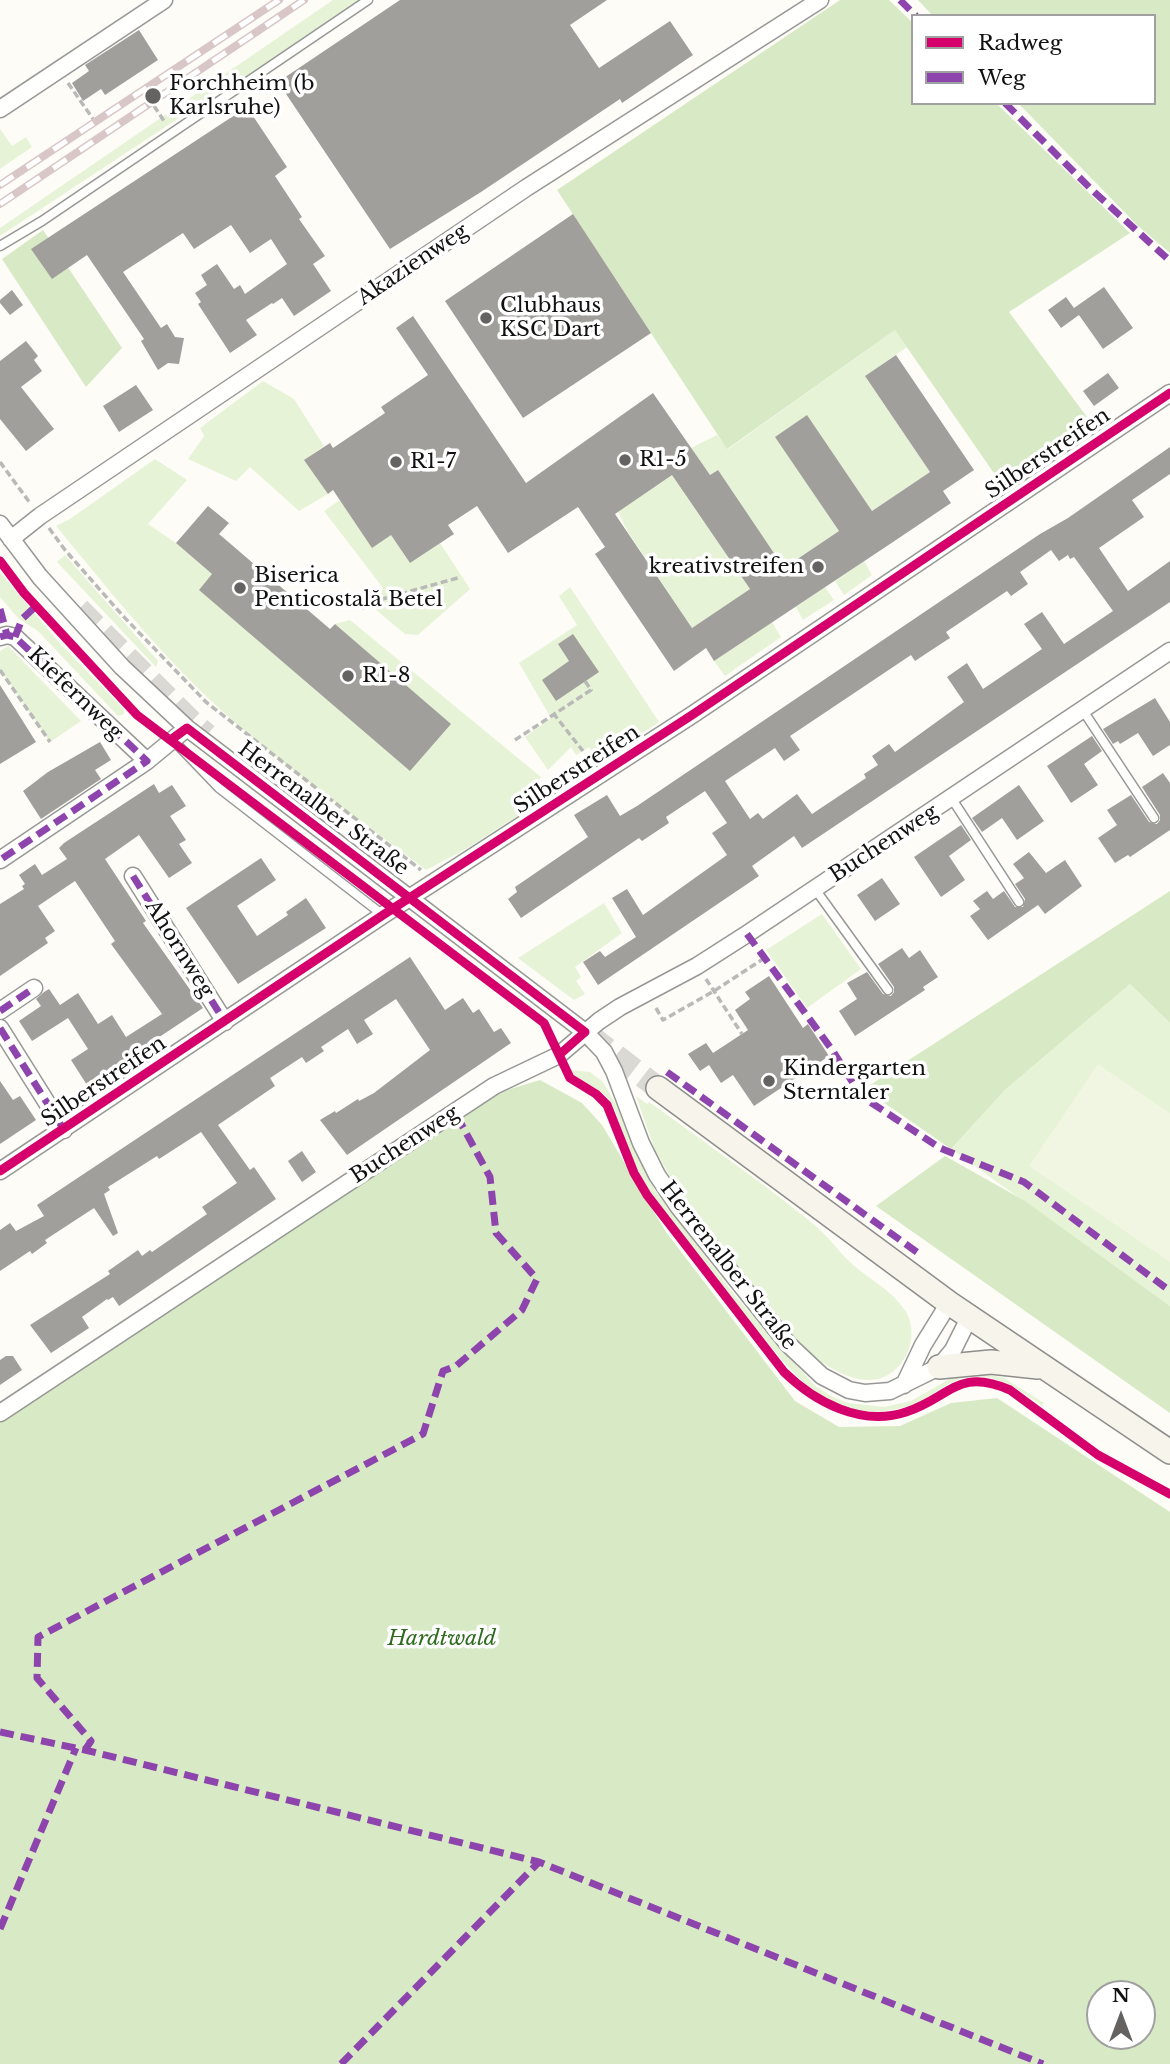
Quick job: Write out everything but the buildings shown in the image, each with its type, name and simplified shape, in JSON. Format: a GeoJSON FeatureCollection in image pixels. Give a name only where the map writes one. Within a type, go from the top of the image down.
{"type":"FeatureCollection","features":[{"type":"Feature","properties":{"kind":"main road"},"geometry":{"type":"LineString","coordinates":[[658,1088],[969,1318],[1170,1452]]}},
{"type":"Feature","properties":{"kind":"main road"},"geometry":{"type":"LineString","coordinates":[[939,1367],[991,1362],[1041,1367]]}},
{"type":"Feature","properties":{"kind":"street","name":"Akazienweg"},"geometry":{"type":"LineString","coordinates":[[11,539],[40,516],[526,188],[820,0]]}},
{"type":"Feature","properties":{"kind":"street"},"geometry":{"type":"LineString","coordinates":[[0,109],[159,1]]}},
{"type":"Feature","properties":{"kind":"street","name":"Silberstreifen"},"geometry":{"type":"LineString","coordinates":[[0,1171],[383,915],[692,715],[1170,393]]}},
{"type":"Feature","properties":{"kind":"street","name":"Herrenalber Straße"},"geometry":{"type":"LineString","coordinates":[[0,524],[40,577],[122,667],[187,728],[585,1032],[604,1052],[614,1071],[641,1143],[664,1186],[788,1344],[822,1376],[849,1390],[865,1394],[890,1391],[939,1367],[953,1350],[969,1318]]}},
{"type":"Feature","properties":{"kind":"street","name":"Kiefernweg"},"geometry":{"type":"LineString","coordinates":[[0,637],[7,635],[15,638],[147,761]]}},
{"type":"Feature","properties":{"kind":"street","name":"Buchenweg"},"geometry":{"type":"LineString","coordinates":[[0,1413],[494,1086],[558,1055],[599,1021],[646,992],[697,966],[952,799],[1170,651]]}},
{"type":"Feature","properties":{"kind":"street"},"geometry":{"type":"LineString","coordinates":[[0,860],[147,761],[187,728]]}},
{"type":"Feature","properties":{"kind":"street","name":"Ahornweg"},"geometry":{"type":"LineString","coordinates":[[133,876],[225,1022]]}},
{"type":"Feature","properties":{"kind":"street"},"geometry":{"type":"LineString","coordinates":[[0,1011],[34,988]]}},
{"type":"Feature","properties":{"kind":"street"},"geometry":{"type":"LineString","coordinates":[[0,1028],[64,1130]]}},
{"type":"Feature","properties":{"kind":"street"},"geometry":{"type":"LineString","coordinates":[[904,1385],[923,1345],[948,1303]]}},
{"type":"Feature","properties":{"kind":"lane"},"geometry":{"type":"LineString","coordinates":[[0,246],[42,221],[369,0]]}},
{"type":"Feature","properties":{"kind":"lane"},"geometry":{"type":"LineString","coordinates":[[1082,709],[1154,818]]}},
{"type":"Feature","properties":{"kind":"lane"},"geometry":{"type":"LineString","coordinates":[[172,739],[219,789],[383,915]]}},
{"type":"Feature","properties":{"kind":"lane","name":"Buchenweg"},"geometry":{"type":"LineString","coordinates":[[952,799],[1020,902]]}},
{"type":"Feature","properties":{"kind":"lane","name":"Buchenweg"},"geometry":{"type":"LineString","coordinates":[[815,889],[888,990]]}},
{"type":"Feature","properties":{"kind":"path"},"geometry":{"type":"LineString","coordinates":[[59,70],[93,119]]}},
{"type":"Feature","properties":{"kind":"path"},"geometry":{"type":"LineString","coordinates":[[154,106],[171,132]]}},
{"type":"Feature","properties":{"kind":"path"},"geometry":{"type":"LineString","coordinates":[[0,462],[65,550],[123,616],[206,702],[436,882]]}},
{"type":"Feature","properties":{"kind":"path"},"geometry":{"type":"LineString","coordinates":[[362,608],[368,603],[461,577]]}},
{"type":"Feature","properties":{"kind":"path"},"geometry":{"type":"LineString","coordinates":[[0,670],[50,743]]}},
{"type":"Feature","properties":{"kind":"path"},"geometry":{"type":"LineString","coordinates":[[515,740],[591,690],[585,681]]}},
{"type":"Feature","properties":{"kind":"path"},"geometry":{"type":"LineString","coordinates":[[553,713],[583,751]]}},
{"type":"Feature","properties":{"kind":"path"},"geometry":{"type":"LineString","coordinates":[[646,992],[663,1020],[766,957]]}},
{"type":"Feature","properties":{"kind":"path"},"geometry":{"type":"LineString","coordinates":[[697,966],[742,1034]]}},
{"type":"Feature","properties":{"kind":"green space"},"geometry":{"type":"Polygon","coordinates":[[[333,0],[364,0],[261,70],[221,88],[0,236],[0,228],[333,0]]]}},
{"type":"Feature","properties":{"kind":"green space"},"geometry":{"type":"Polygon","coordinates":[[[840,0],[889,0],[911,21],[911,105],[998,105],[1130,233],[1009,312],[1090,421],[1000,482],[895,330],[727,449],[557,190],[840,0]]]}},
{"type":"Feature","properties":{"kind":"green space"},"geometry":{"type":"Polygon","coordinates":[[[918,0],[1170,0],[1170,253],[1138,226],[1020,105],[1156,105],[1156,14],[931,14],[918,0]]]}},
{"type":"Feature","properties":{"kind":"green space"},"geometry":{"type":"Polygon","coordinates":[[[0,129],[12,146],[26,137],[32,147],[0,169],[0,129]]]}},
{"type":"Feature","properties":{"kind":"green space"},"geometry":{"type":"Polygon","coordinates":[[[43,230],[122,348],[86,387],[2,259],[43,230]]]}},
{"type":"Feature","properties":{"kind":"green space"},"geometry":{"type":"Polygon","coordinates":[[[895,330],[907,347],[865,376],[930,472],[872,511],[807,416],[776,437],[839,531],[784,568],[717,470],[684,493],[750,589],[692,628],[628,532],[618,512],[691,448],[717,435],[728,449],[895,330]]]}},
{"type":"Feature","properties":{"kind":"green space"},"geometry":{"type":"Polygon","coordinates":[[[263,381],[294,399],[324,446],[305,460],[328,494],[299,511],[250,467],[236,481],[188,459],[204,436],[200,428],[263,381]]]}},
{"type":"Feature","properties":{"kind":"green space"},"geometry":{"type":"Polygon","coordinates":[[[155,459],[187,480],[148,524],[176,543],[212,574],[450,724],[335,624],[350,620],[541,777],[538,781],[542,800],[466,849],[426,870],[287,765],[234,721],[168,657],[56,526],[155,459]]]}},
{"type":"Feature","properties":{"kind":"green space"},"geometry":{"type":"Polygon","coordinates":[[[340,500],[391,535],[410,563],[440,543],[470,589],[418,635],[405,634],[370,605],[383,588],[324,511],[340,500]]]}},
{"type":"Feature","properties":{"kind":"green space"},"geometry":{"type":"Polygon","coordinates":[[[65,555],[158,661],[156,667],[57,562],[65,555]]]}},
{"type":"Feature","properties":{"kind":"green space"},"geometry":{"type":"Polygon","coordinates":[[[864,561],[872,575],[844,595],[835,581],[864,561]]]}},
{"type":"Feature","properties":{"kind":"green space"},"geometry":{"type":"Polygon","coordinates":[[[0,572],[62,646],[124,709],[124,714],[118,716],[38,631],[18,618],[0,597],[0,572]]]}},
{"type":"Feature","properties":{"kind":"green space"},"geometry":{"type":"Polygon","coordinates":[[[570,587],[659,722],[598,762],[589,747],[576,755],[571,747],[548,770],[525,737],[551,718],[519,663],[577,625],[559,596],[570,587]]]}},
{"type":"Feature","properties":{"kind":"green space"},"geometry":{"type":"Polygon","coordinates":[[[825,587],[834,600],[803,620],[796,607],[825,587]]]}},
{"type":"Feature","properties":{"kind":"green space"},"geometry":{"type":"Polygon","coordinates":[[[772,622],[781,637],[725,676],[714,661],[772,622]]]}},
{"type":"Feature","properties":{"kind":"green space"},"geometry":{"type":"Polygon","coordinates":[[[8,646],[81,721],[50,742],[0,670],[0,651],[8,646]]]}},
{"type":"Feature","properties":{"kind":"green space"},"geometry":{"type":"Polygon","coordinates":[[[1170,891],[1170,1023],[1130,984],[1006,1089],[951,1149],[864,1089],[1170,891]]]}},
{"type":"Feature","properties":{"kind":"green space"},"geometry":{"type":"Polygon","coordinates":[[[604,903],[622,933],[575,967],[581,977],[576,981],[585,994],[574,1000],[518,958],[604,903]]]}},
{"type":"Feature","properties":{"kind":"green space"},"geometry":{"type":"Polygon","coordinates":[[[822,914],[861,969],[807,1008],[766,950],[822,914]]]}},
{"type":"Feature","properties":{"kind":"green space"},"geometry":{"type":"Polygon","coordinates":[[[1130,984],[1170,1023],[1170,1306],[951,1149],[1006,1089],[1130,984]]]}},
{"type":"Feature","properties":{"kind":"green space"},"geometry":{"type":"Polygon","coordinates":[[[1098,1064],[1170,1113],[1170,1262],[1029,1166],[1098,1064]]]}},
{"type":"Feature","properties":{"kind":"green space"},"geometry":{"type":"Polygon","coordinates":[[[570,1070],[590,1072],[603,1082],[618,1108],[634,1149],[655,1190],[736,1297],[815,1386],[848,1403],[884,1407],[911,1401],[955,1376],[981,1373],[1004,1378],[1044,1403],[1042,1406],[1006,1383],[986,1377],[956,1381],[911,1405],[890,1410],[857,1410],[820,1396],[781,1358],[660,1206],[635,1163],[609,1100],[601,1091],[579,1079],[570,1070]]]}},
{"type":"Feature","properties":{"kind":"green space","name":"Hardtwald"},"geometry":{"type":"Polygon","coordinates":[[[540,1080],[582,1103],[602,1125],[666,1232],[795,1401],[839,1427],[900,1426],[951,1403],[997,1398],[1170,1512],[1170,2064],[0,2064],[0,1423],[497,1093],[540,1080]]]}},
{"type":"Feature","properties":{"kind":"green space"},"geometry":{"type":"Polygon","coordinates":[[[636,1096],[647,1104],[649,1102],[804,1216],[852,1264],[899,1302],[909,1319],[911,1331],[911,1343],[901,1364],[882,1378],[861,1380],[835,1370],[804,1350],[678,1191],[655,1150],[636,1096]]]}},
{"type":"Feature","properties":{"kind":"green space"},"geometry":{"type":"Polygon","coordinates":[[[945,1156],[1025,1201],[1170,1306],[1170,1413],[876,1206],[945,1156]]]}},
{"type":"Feature","properties":{"kind":"tunnel"},"geometry":{"type":"LineString","coordinates":[[79,609],[207,735]]}},
{"type":"Feature","properties":{"kind":"tunnel"},"geometry":{"type":"LineString","coordinates":[[589,1035],[658,1088]]}},
{"type":"Feature","properties":{"kind":"railway"},"geometry":{"type":"LineString","coordinates":[[0,185],[279,0]]}},
{"type":"Feature","properties":{"kind":"railway"},"geometry":{"type":"LineString","coordinates":[[0,204],[304,0]]}},
{"type":"Feature","properties":{"kind":"marked path"},"geometry":{"type":"LineString","coordinates":[[900,0],[914,14]]}},
{"type":"Feature","properties":{"kind":"marked path"},"geometry":{"type":"LineString","coordinates":[[1007,105],[1092,190],[1170,261]]}},
{"type":"Feature","properties":{"kind":"marked path"},"geometry":{"type":"LineString","coordinates":[[15,637],[22,619],[36,606]]}},
{"type":"Feature","properties":{"kind":"marked path"},"geometry":{"type":"LineString","coordinates":[[0,609],[7,635]]}},
{"type":"Feature","properties":{"kind":"marked path"},"geometry":{"type":"LineString","coordinates":[[0,637],[15,637],[147,761],[0,860]]}},
{"type":"Feature","properties":{"kind":"marked path"},"geometry":{"type":"LineString","coordinates":[[133,876],[225,1022]]}},
{"type":"Feature","properties":{"kind":"marked path"},"geometry":{"type":"LineString","coordinates":[[747,934],[833,1051],[861,1096],[940,1148],[1024,1182],[1170,1291]]}},
{"type":"Feature","properties":{"kind":"marked path"},"geometry":{"type":"LineString","coordinates":[[0,1011],[34,988]]}},
{"type":"Feature","properties":{"kind":"marked path"},"geometry":{"type":"LineString","coordinates":[[0,1028],[64,1130]]}},
{"type":"Feature","properties":{"kind":"marked path"},"geometry":{"type":"LineString","coordinates":[[667,1072],[921,1255]]}},
{"type":"Feature","properties":{"kind":"marked path"},"geometry":{"type":"LineString","coordinates":[[85,1750],[91,1741],[37,1678],[38,1637],[423,1434],[443,1371],[456,1366],[522,1310],[537,1279],[496,1233],[490,1177],[458,1118]]}},
{"type":"Feature","properties":{"kind":"marked path"},"geometry":{"type":"LineString","coordinates":[[0,1732],[85,1750],[539,1862],[1043,2064]]}},
{"type":"Feature","properties":{"kind":"marked path"},"geometry":{"type":"LineString","coordinates":[[0,1929],[76,1748]]}},
{"type":"Feature","properties":{"kind":"marked path"},"geometry":{"type":"LineString","coordinates":[[341,2064],[539,1862]]}},
{"type":"Feature","properties":{"kind":"cycle path"},"geometry":{"type":"LineString","coordinates":[[0,1171],[383,915],[692,715],[1170,393]]}},
{"type":"Feature","properties":{"kind":"cycle path"},"geometry":{"type":"LineString","coordinates":[[0,561],[24,593],[137,715],[544,1023],[570,1078],[596,1094],[607,1105],[634,1173],[647,1195],[784,1372],[796,1383],[824,1402],[840,1409],[872,1416],[906,1412],[965,1383],[992,1384],[1010,1390],[1098,1455],[1170,1494]]}},
{"type":"Feature","properties":{"kind":"cycle path"},"geometry":{"type":"LineString","coordinates":[[172,739],[187,728],[585,1032],[559,1055]]}},
{"type":"Feature","properties":{"kind":"place","name":"Forchheim (b Karlsruhe)"},"geometry":{"type":"Point","coordinates":[153,96]}},
{"type":"Feature","properties":{"kind":"place","name":"Clubhaus KSC Dart"},"geometry":{"type":"Point","coordinates":[486,318]}},
{"type":"Feature","properties":{"kind":"place","name":"R1-5"},"geometry":{"type":"Point","coordinates":[625,460]}},
{"type":"Feature","properties":{"kind":"place","name":"R1-7"},"geometry":{"type":"Point","coordinates":[396,462]}},
{"type":"Feature","properties":{"kind":"place","name":"kreativstreifen"},"geometry":{"type":"Point","coordinates":[818,567]}},
{"type":"Feature","properties":{"kind":"place","name":"Biserica Penticostală Betel"},"geometry":{"type":"Point","coordinates":[240,588]}},
{"type":"Feature","properties":{"kind":"place","name":"R1-8"},"geometry":{"type":"Point","coordinates":[348,676]}},
{"type":"Feature","properties":{"kind":"place","name":"Kindergarten Sterntaler"},"geometry":{"type":"Point","coordinates":[769,1081]}}]}
